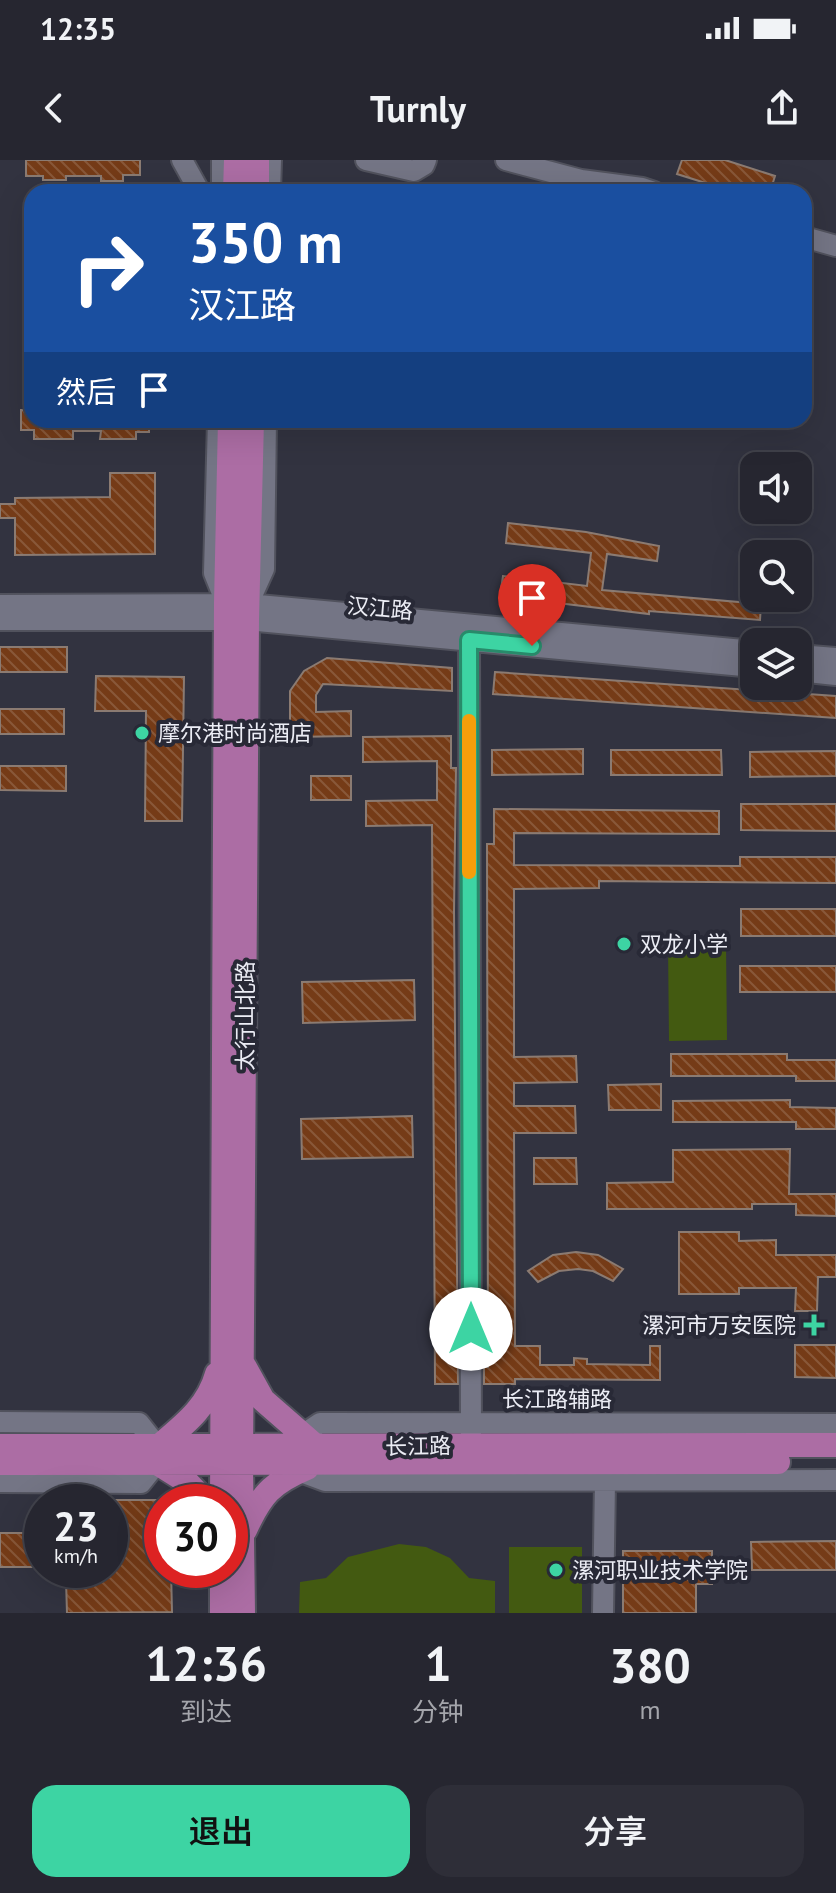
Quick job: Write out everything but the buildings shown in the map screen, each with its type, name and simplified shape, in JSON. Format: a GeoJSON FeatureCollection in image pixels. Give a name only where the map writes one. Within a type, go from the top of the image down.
{"type":"FeatureCollection","features":[{"type":"Feature","properties":{"kind":"main road"},"geometry":{"type":"LineString","coordinates":[[235,184],[236,160]]}},
{"type":"Feature","properties":{"kind":"main road"},"geometry":{"type":"LineString","coordinates":[[257,160],[257,184]]}},
{"type":"Feature","properties":{"kind":"main road","name":"太行山北路"},"geometry":{"type":"LineString","coordinates":[[230,428],[237,611],[231,1456],[235,1484]]}},
{"type":"Feature","properties":{"kind":"main road","name":"太行山北路"},"geometry":{"type":"LineString","coordinates":[[237,611],[251,428]]}},
{"type":"Feature","properties":{"kind":"main road"},"geometry":{"type":"LineString","coordinates":[[189,1484],[158,1455],[193,1418],[232,1362],[301,1455],[281,1481],[258,1500],[248,1522]]}},
{"type":"Feature","properties":{"kind":"main road","name":"长江路"},"geometry":{"type":"LineString","coordinates":[[301,1455],[471,1434],[836,1445]]}},
{"type":"Feature","properties":{"kind":"main road","name":"长江路"},"geometry":{"type":"LineString","coordinates":[[0,1446],[158,1455],[836,1462]]}},
{"type":"Feature","properties":{"kind":"main road","name":"长江路"},"geometry":{"type":"LineString","coordinates":[[0,1463],[158,1455]]}},
{"type":"Feature","properties":{"kind":"main road","name":"太行山北路"},"geometry":{"type":"LineString","coordinates":[[226,1484],[231,1456]]}},
{"type":"Feature","properties":{"kind":"main road"},"geometry":{"type":"LineString","coordinates":[[222,1588],[222,1613]]}},
{"type":"Feature","properties":{"kind":"main road","name":"太行山北路"},"geometry":{"type":"LineString","coordinates":[[243,1588],[243,1613]]}},
{"type":"Feature","properties":{"kind":"street"},"geometry":{"type":"LineString","coordinates":[[182,160],[193,184]]}},
{"type":"Feature","properties":{"kind":"street"},"geometry":{"type":"LineString","coordinates":[[222,160],[222,184]]}},
{"type":"Feature","properties":{"kind":"street"},"geometry":{"type":"LineString","coordinates":[[270,184],[271,160]]}},
{"type":"Feature","properties":{"kind":"street"},"geometry":{"type":"LineString","coordinates":[[366,160],[414,171],[426,160]]}},
{"type":"Feature","properties":{"kind":"street"},"geometry":{"type":"LineString","coordinates":[[506,160],[581,180],[612,184]]}},
{"type":"Feature","properties":{"kind":"street"},"geometry":{"type":"LineString","coordinates":[[812,239],[836,246]]}},
{"type":"Feature","properties":{"kind":"street"},"geometry":{"type":"LineString","coordinates":[[218,428],[214,573],[237,611],[264,569],[266,428]]}},
{"type":"Feature","properties":{"kind":"street","name":"汉江路"},"geometry":{"type":"LineString","coordinates":[[0,605],[237,611],[740,650]]}},
{"type":"Feature","properties":{"kind":"street","name":"汉江路"},"geometry":{"type":"LineString","coordinates":[[0,620],[237,611],[469,640],[740,666]]}},
{"type":"Feature","properties":{"kind":"street"},"geometry":{"type":"LineString","coordinates":[[469,640],[471,1434]]}},
{"type":"Feature","properties":{"kind":"street"},"geometry":{"type":"LineString","coordinates":[[812,656],[836,658]]}},
{"type":"Feature","properties":{"kind":"street"},"geometry":{"type":"LineString","coordinates":[[812,672],[836,675]]}},
{"type":"Feature","properties":{"kind":"street"},"geometry":{"type":"LineString","coordinates":[[0,1422],[139,1423],[158,1455],[141,1483],[0,1482]]}},
{"type":"Feature","properties":{"kind":"street","name":"长江路辅路"},"geometry":{"type":"LineString","coordinates":[[471,1434],[836,1424]]}},
{"type":"Feature","properties":{"kind":"street"},"geometry":{"type":"LineString","coordinates":[[301,1455],[325,1481],[836,1480]]}},
{"type":"Feature","properties":{"kind":"street"},"geometry":{"type":"LineString","coordinates":[[603,1613],[605,1480]]}},
{"type":"Feature","properties":{"kind":"green space"},"geometry":{"type":"Polygon","coordinates":[[[726,943],[727,1040],[669,1041],[668,944],[726,943]]]}},
{"type":"Feature","properties":{"kind":"green space"},"geometry":{"type":"Polygon","coordinates":[[[399,1544],[426,1547],[450,1558],[469,1578],[495,1581],[495,1613],[299,1613],[300,1582],[326,1578],[348,1557],[399,1544]]]}},
{"type":"Feature","properties":{"kind":"green space"},"geometry":{"type":"Polygon","coordinates":[[[509,1547],[582,1547],[582,1613],[509,1613],[509,1547]]]}},
{"type":"Feature","properties":{"kind":"slow traffic"},"geometry":{"type":"LineString","coordinates":[[469,721],[469,872]]}},
{"type":"Feature","properties":{"kind":"place","name":"摩尔港时尚酒店"},"geometry":{"type":"Point","coordinates":[142,733]}},
{"type":"Feature","properties":{"kind":"place","name":"双龙小学"},"geometry":{"type":"Point","coordinates":[624,944]}},
{"type":"Feature","properties":{"kind":"place","name":"漯河市万安医院"},"geometry":{"type":"Point","coordinates":[814,1325]}},
{"type":"Feature","properties":{"kind":"place","name":"漯河职业技术学院"},"geometry":{"type":"Point","coordinates":[556,1570]}},
{"type":"Feature","properties":{"kind":"route"},"geometry":{"type":"LineString","coordinates":[[471,1329],[469,640],[532,646]]}}]}
